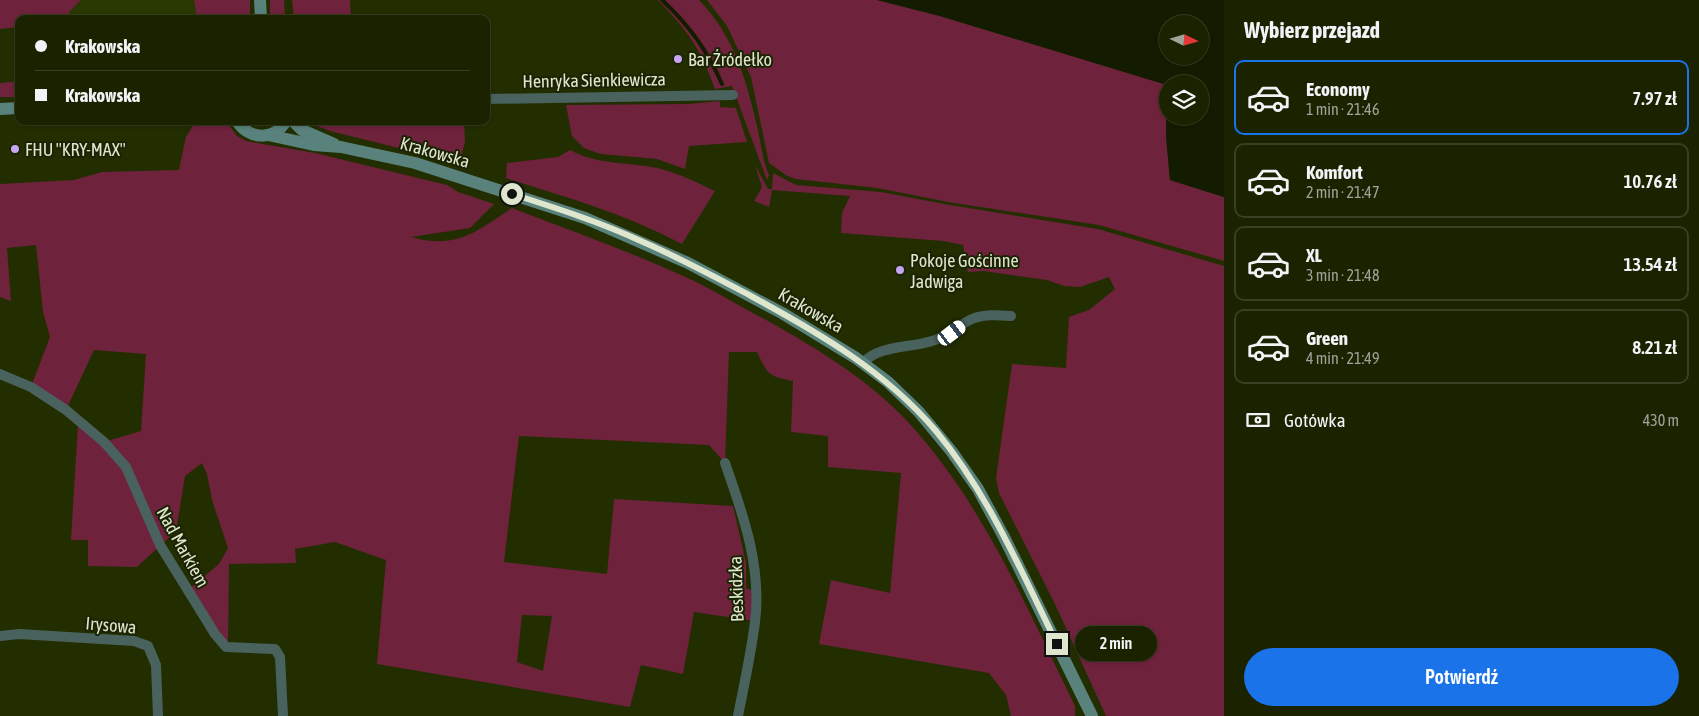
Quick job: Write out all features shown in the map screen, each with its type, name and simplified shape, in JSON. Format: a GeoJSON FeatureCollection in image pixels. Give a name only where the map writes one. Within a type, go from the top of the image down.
{"type":"FeatureCollection","features":[{"type":"Feature","properties":{"kind":"main road"},"geometry":{"type":"LineString","coordinates":[[260,0],[261,15]]}},
{"type":"Feature","properties":{"kind":"main road"},"geometry":{"type":"LineString","coordinates":[[0,109],[15,108]]}},
{"type":"Feature","properties":{"kind":"main road","name":"Krakowska"},"geometry":{"type":"LineString","coordinates":[[241,125],[250,134],[268,135],[314,145],[341,147],[448,172],[617,231],[688,263],[782,313],[863,363],[888,382],[919,412],[952,452],[978,489],[1004,537],[1092,716]]}},
{"type":"Feature","properties":{"kind":"main road"},"geometry":{"type":"LineString","coordinates":[[268,135],[277,131],[282,125]]}},
{"type":"Feature","properties":{"kind":"main road","name":"Krakowska"},"geometry":{"type":"LineString","coordinates":[[297,125],[302,130],[341,147]]}},
{"type":"Feature","properties":{"kind":"street","name":"Henryka Sienkiewicza"},"geometry":{"type":"LineString","coordinates":[[490,99],[733,95]]}},
{"type":"Feature","properties":{"kind":"street"},"geometry":{"type":"LineString","coordinates":[[863,363],[868,357],[879,352],[940,338],[973,318],[995,314],[1011,316]]}},
{"type":"Feature","properties":{"kind":"street","name":"Nad Markiem"},"geometry":{"type":"LineString","coordinates":[[0,374],[31,387],[66,410],[104,442],[126,467],[160,545],[216,634],[226,646],[275,649],[280,657],[283,716]]}},
{"type":"Feature","properties":{"kind":"street","name":"Beskidzka"},"geometry":{"type":"LineString","coordinates":[[726,463],[750,536],[756,592],[756,621],[738,716]]}},
{"type":"Feature","properties":{"kind":"street","name":"Irysowa"},"geometry":{"type":"LineString","coordinates":[[0,636],[19,634],[134,641],[148,646],[156,665],[158,678],[158,716]]}},
{"type":"Feature","properties":{"kind":"shaded area"},"geometry":{"type":"Polygon","coordinates":[[[0,0],[81,0],[68,15],[15,15],[15,27],[0,29],[0,0]]]}},
{"type":"Feature","properties":{"kind":"shaded area"},"geometry":{"type":"Polygon","coordinates":[[[81,0],[194,0],[196,15],[68,15],[81,0]]]}},
{"type":"Feature","properties":{"kind":"shaded area"},"geometry":{"type":"Polygon","coordinates":[[[194,0],[250,0],[250,15],[196,15],[194,0]]]}},
{"type":"Feature","properties":{"kind":"shaded area"},"geometry":{"type":"Polygon","coordinates":[[[270,0],[284,0],[285,15],[270,15],[270,0]]]}},
{"type":"Feature","properties":{"kind":"shaded area"},"geometry":{"type":"Polygon","coordinates":[[[292,0],[350,0],[351,15],[294,15],[292,0]]]}},
{"type":"Feature","properties":{"kind":"shaded area"},"geometry":{"type":"Polygon","coordinates":[[[658,0],[699,0],[721,28],[730,43],[743,75],[769,175],[767,180],[732,86],[715,89],[704,62],[692,41],[658,0]]]}},
{"type":"Feature","properties":{"kind":"shaded area"},"geometry":{"type":"Polygon","coordinates":[[[707,0],[877,0],[940,16],[1159,83],[1159,125],[1166,125],[1170,180],[1224,197],[1224,261],[1099,225],[948,202],[877,188],[796,179],[787,176],[769,163],[751,77],[727,26],[707,0]]]}},
{"type":"Feature","properties":{"kind":"shaded area"},"geometry":{"type":"Polygon","coordinates":[[[877,0],[1224,0],[1224,197],[1170,180],[1166,125],[1209,125],[1209,75],[1159,75],[1159,83],[940,16],[877,0]]]}},
{"type":"Feature","properties":{"kind":"shaded area"},"geometry":{"type":"Polygon","coordinates":[[[15,81],[15,97],[0,97],[0,83],[15,81]]]}},
{"type":"Feature","properties":{"kind":"shaded area"},"geometry":{"type":"Polygon","coordinates":[[[720,101],[720,107],[736,108],[747,142],[689,146],[685,169],[657,159],[601,154],[584,148],[572,136],[566,105],[689,104],[720,101]]]}},
{"type":"Feature","properties":{"kind":"shaded area"},"geometry":{"type":"Polygon","coordinates":[[[194,125],[229,125],[237,136],[246,141],[315,153],[447,185],[458,192],[494,204],[470,228],[411,237],[441,241],[453,240],[476,231],[512,208],[692,280],[824,354],[877,392],[893,407],[935,453],[959,487],[1002,558],[1021,595],[1075,706],[1075,716],[1011,716],[1006,695],[989,673],[819,644],[831,580],[890,593],[901,473],[828,467],[828,436],[791,432],[793,381],[778,378],[770,373],[757,352],[729,352],[725,463],[709,445],[519,436],[504,562],[607,574],[614,499],[733,506],[746,563],[746,588],[756,592],[755,621],[694,612],[683,674],[641,665],[630,707],[377,664],[386,560],[335,542],[295,549],[296,563],[229,564],[228,644],[190,588],[219,564],[228,548],[212,500],[207,474],[202,463],[185,476],[176,531],[137,567],[88,566],[88,540],[71,540],[78,424],[104,442],[141,431],[146,354],[94,350],[66,410],[32,384],[50,337],[43,312],[36,245],[7,248],[11,301],[0,297],[0,184],[74,180],[102,172],[179,170],[186,137],[194,125]],[[522,615],[517,662],[543,671],[552,616],[522,615]]]}},
{"type":"Feature","properties":{"kind":"shaded area"},"geometry":{"type":"Polygon","coordinates":[[[314,125],[464,125],[465,142],[459,163],[330,131],[314,125]]]}},
{"type":"Feature","properties":{"kind":"shaded area"},"geometry":{"type":"Polygon","coordinates":[[[570,150],[602,161],[665,170],[715,191],[682,244],[618,215],[506,178],[507,163],[558,157],[570,150]]]}},
{"type":"Feature","properties":{"kind":"shaded area"},"geometry":{"type":"Polygon","coordinates":[[[755,165],[768,189],[772,189],[773,173],[796,185],[881,192],[1098,229],[1224,266],[1224,716],[1106,716],[1055,604],[999,493],[996,478],[1012,364],[1066,368],[1069,317],[1089,310],[1115,289],[1109,277],[1080,287],[1064,286],[1047,280],[983,271],[968,272],[963,245],[943,241],[841,233],[842,213],[850,196],[772,190],[769,207],[754,201],[762,187],[755,165]]]}},
{"type":"Feature","properties":{"kind":"waterway"},"geometry":{"type":"LineString","coordinates":[[662,0],[681,19],[696,39],[710,60],[722,84]]}},
{"type":"Feature","properties":{"kind":"place","name":"Bar Źródełko"},"geometry":{"type":"Point","coordinates":[678,59]}},
{"type":"Feature","properties":{"kind":"place","name":"FHU ''KRY-MAX''"},"geometry":{"type":"Point","coordinates":[15,149]}},
{"type":"Feature","properties":{"kind":"place","name":"Pokoje Gościnne Jadwiga"},"geometry":{"type":"Point","coordinates":[900,270]}},
{"type":"Feature","properties":{"kind":"route"},"geometry":{"type":"LineString","coordinates":[[512,194],[601,224],[688,263],[824,337],[888,382],[936,431],[978,489],[992,513],[1057,644]]}}]}
